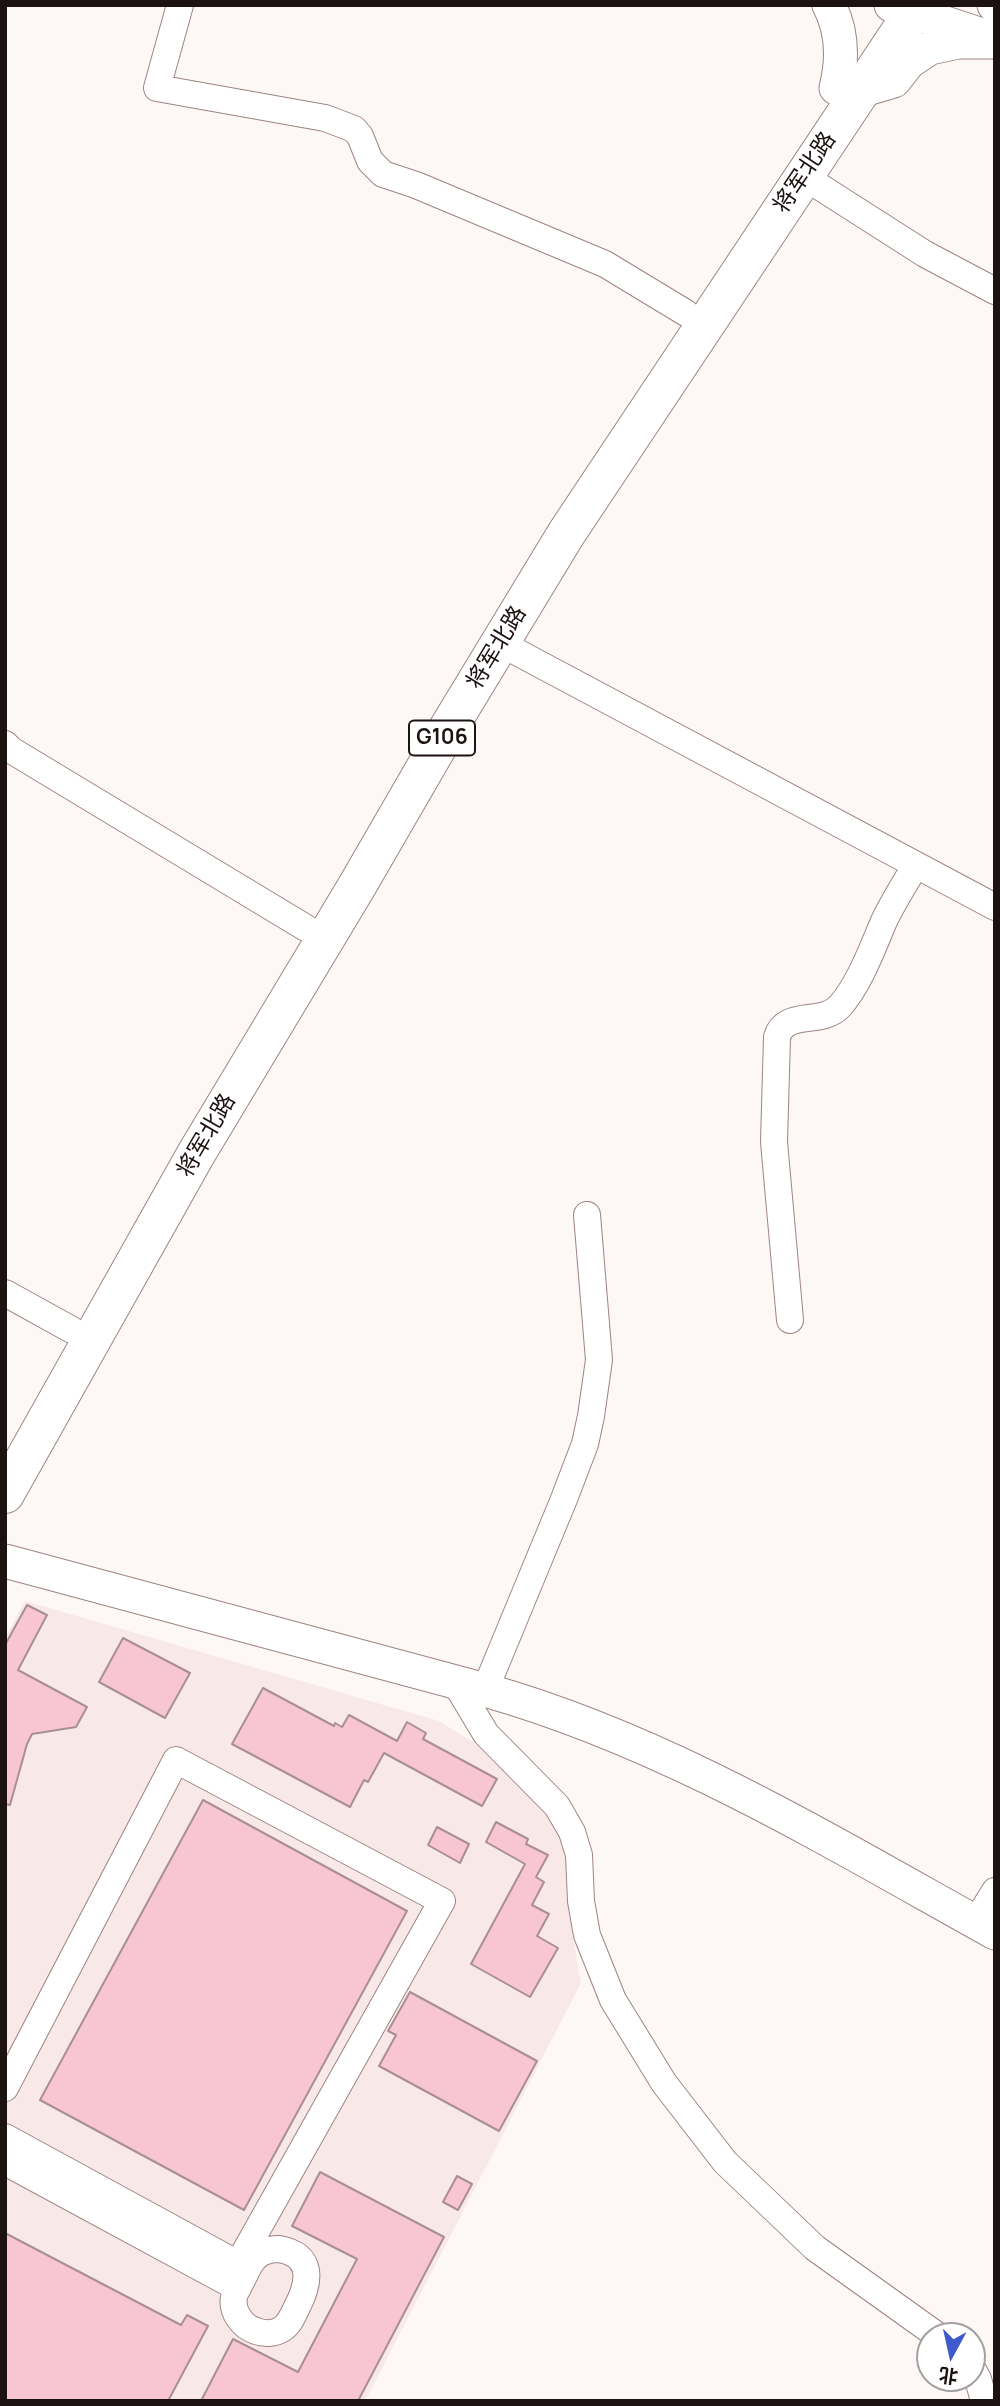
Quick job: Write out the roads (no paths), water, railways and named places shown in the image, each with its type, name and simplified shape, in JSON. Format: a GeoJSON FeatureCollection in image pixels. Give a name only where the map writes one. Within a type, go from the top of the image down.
{"type":"FeatureCollection","features":[{"type":"Feature","properties":{"kind":"highway","name":"将军北路"},"geometry":{"type":"LineString","coordinates":[[5,1450],[177,1143],[430,716],[548,523],[686,313],[848,90],[901,7]]}},
{"type":"Feature","properties":{"kind":"highway","name":"将军北路"},"geometry":{"type":"LineString","coordinates":[[5,1494],[196,1154],[500,643],[566,534],[803,176],[848,90]]}},
{"type":"Feature","properties":{"kind":"main road"},"geometry":{"type":"LineString","coordinates":[[829,5],[840,40],[840,72],[848,90],[894,81],[909,62],[930,48],[958,42],[995,40]]}},
{"type":"Feature","properties":{"kind":"main road"},"geometry":{"type":"LineString","coordinates":[[901,7],[995,40]]}},
{"type":"Feature","properties":{"kind":"main road"},"geometry":{"type":"LineString","coordinates":[[5,1561],[555,1711],[690,1769],[736,1792],[985,1928]]}},
{"type":"Feature","properties":{"kind":"street"},"geometry":{"type":"LineString","coordinates":[[180,5],[157,88],[325,118],[345,124],[360,136],[370,161],[383,174],[416,185],[605,264],[686,313]]}},
{"type":"Feature","properties":{"kind":"street"},"geometry":{"type":"LineString","coordinates":[[803,176],[925,254],[995,291]]}},
{"type":"Feature","properties":{"kind":"street"},"geometry":{"type":"LineString","coordinates":[[500,643],[995,907]]}},
{"type":"Feature","properties":{"kind":"street"},"geometry":{"type":"LineString","coordinates":[[5,744],[306,928]]}},
{"type":"Feature","properties":{"kind":"street"},"geometry":{"type":"LineString","coordinates":[[790,1321],[774,1142],[779,1028],[786,1022],[822,1017],[838,1008],[848,995],[885,919],[916,865]]}},
{"type":"Feature","properties":{"kind":"street"},"geometry":{"type":"LineString","coordinates":[[587,1215],[599,1360],[587,1435],[564,1499],[470,1687],[486,1734],[566,1819],[579,1855],[581,1901],[587,1935],[613,2000],[637,2043],[686,2113],[725,2162],[815,2248],[918,2322]]}},
{"type":"Feature","properties":{"kind":"street"},"geometry":{"type":"LineString","coordinates":[[5,1293],[72,1330]]}},
{"type":"Feature","properties":{"kind":"street"},"geometry":{"type":"LineString","coordinates":[[5,2088],[176,1760],[442,1901],[241,2274]]}},
{"type":"Feature","properties":{"kind":"street"},"geometry":{"type":"LineString","coordinates":[[985,1928],[995,1891]]}},
{"type":"Feature","properties":{"kind":"street"},"geometry":{"type":"LineString","coordinates":[[5,2137],[241,2274]]}},
{"type":"Feature","properties":{"kind":"street"},"geometry":{"type":"LineString","coordinates":[[5,2162],[241,2274]]}}]}
